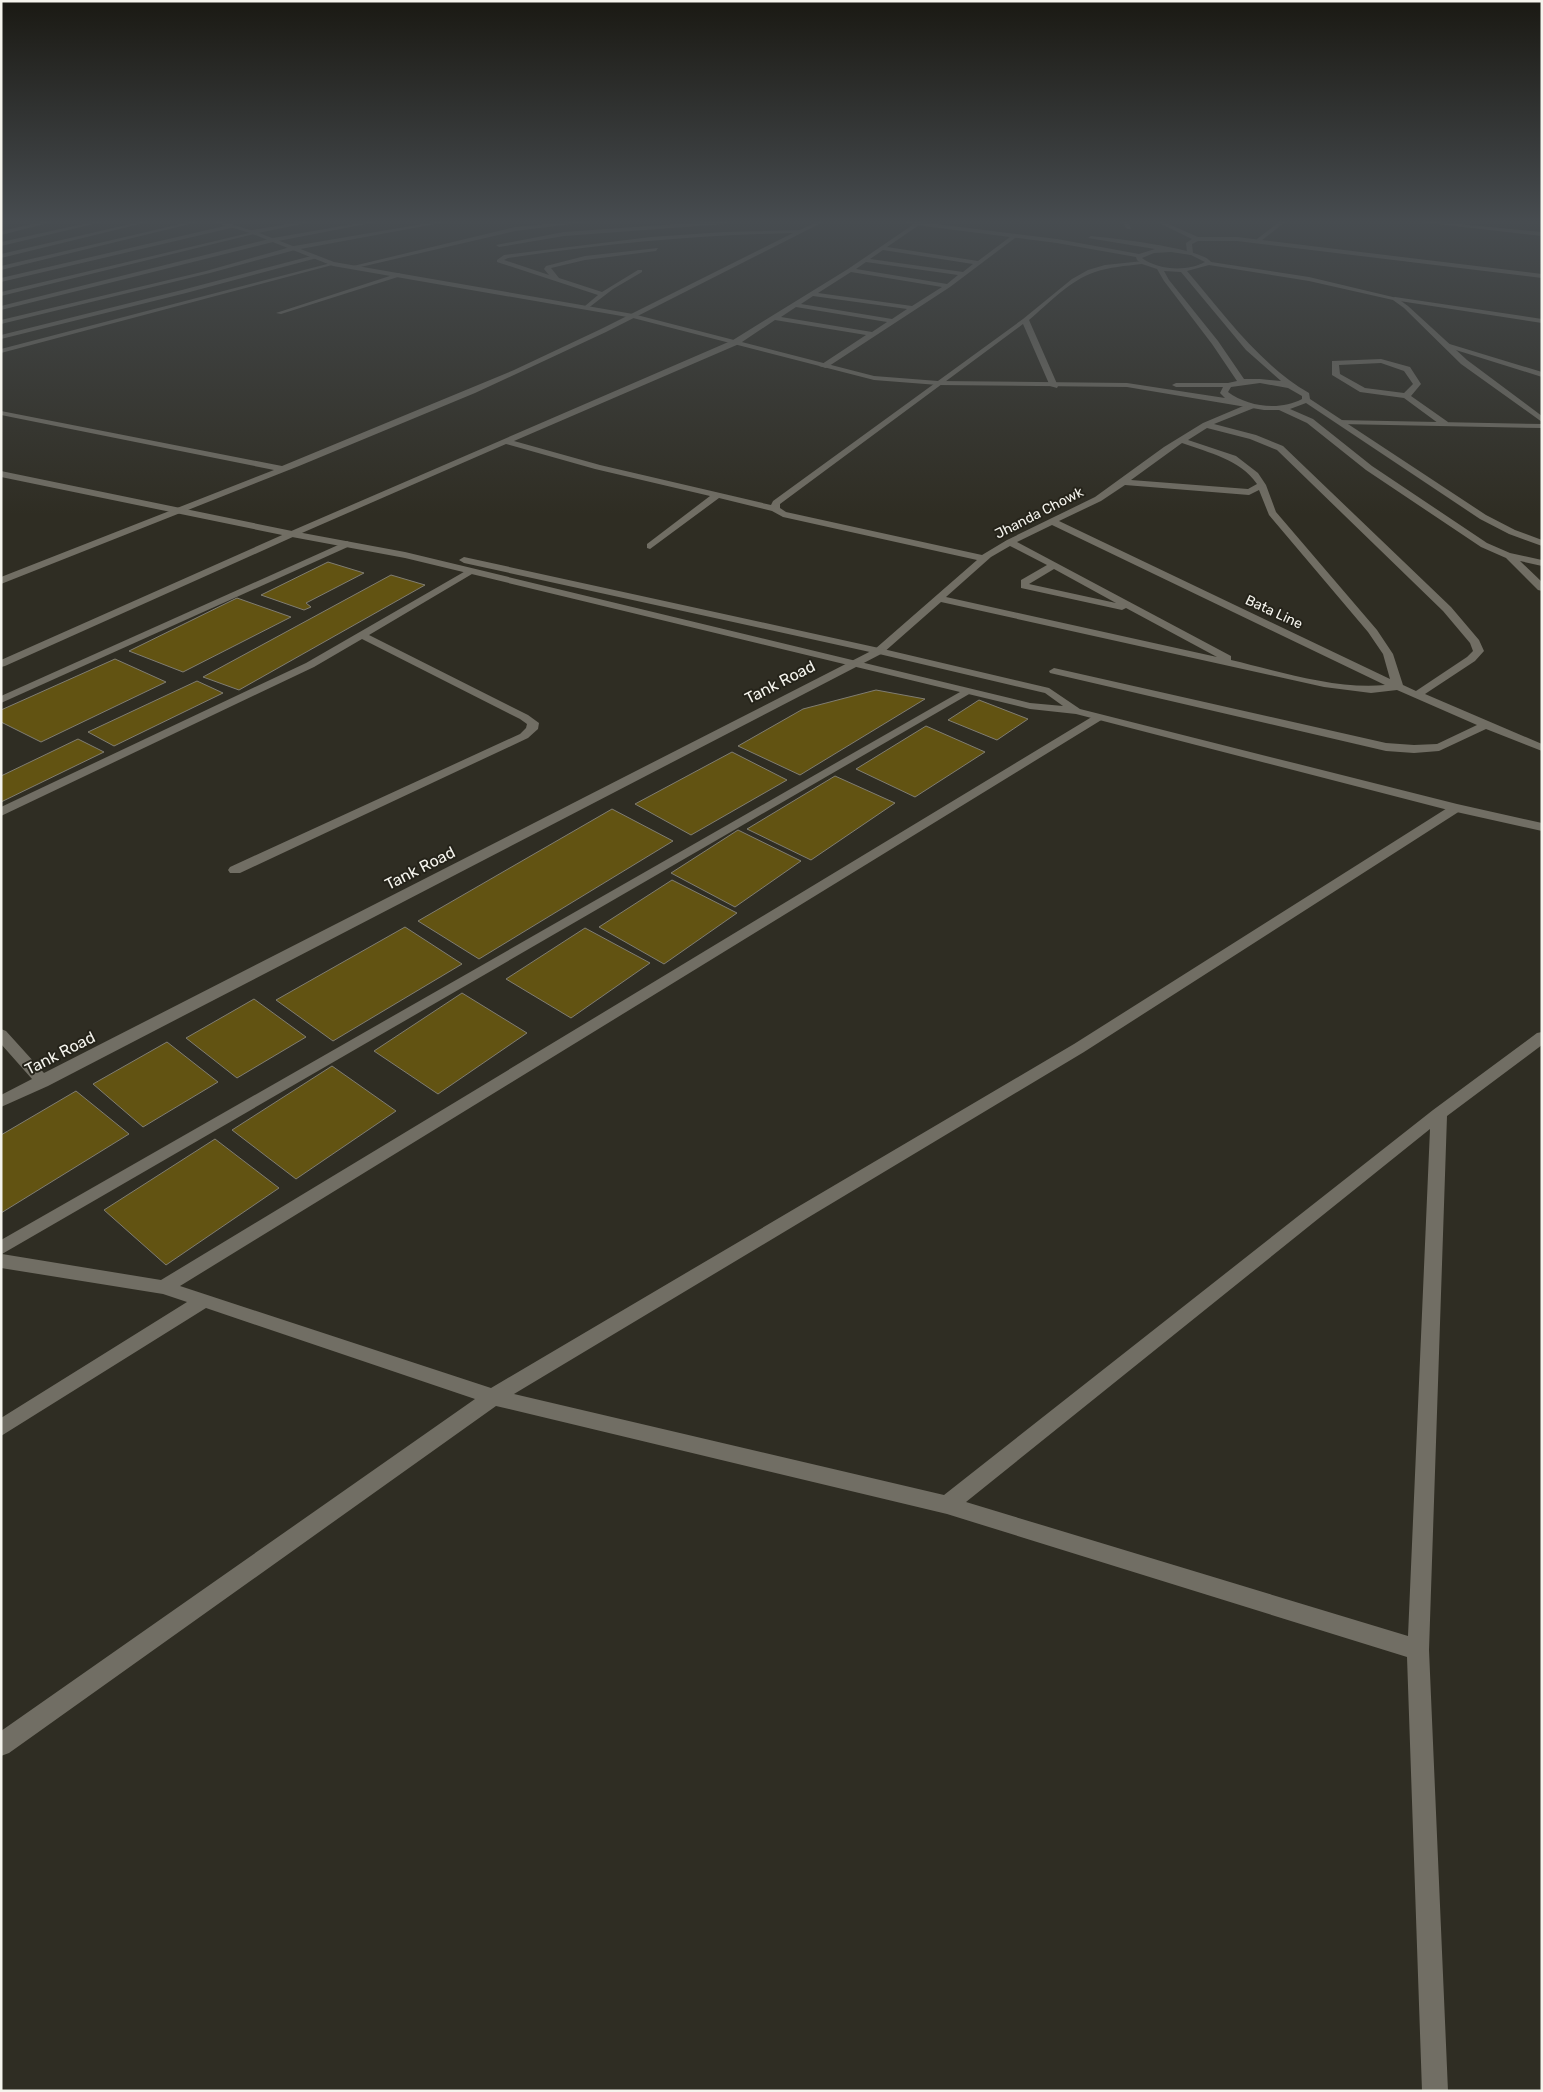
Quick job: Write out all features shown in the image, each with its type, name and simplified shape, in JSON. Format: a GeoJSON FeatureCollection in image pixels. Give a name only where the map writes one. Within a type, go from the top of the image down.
{"type":"FeatureCollection","features":[{"type":"Feature","properties":{"kind":"street"},"geometry":{"type":"LineString","coordinates":[[1,337],[72,320]]}},
{"type":"Feature","properties":{"kind":"street"},"geometry":{"type":"LineString","coordinates":[[1,351],[121,320]]}},
{"type":"Feature","properties":{"kind":"street"},"geometry":{"type":"LineString","coordinates":[[1,581],[474,390],[625,320]]}},
{"type":"Feature","properties":{"kind":"street"},"geometry":{"type":"LineString","coordinates":[[647,320],[874,378],[938,383],[1054,386],[1228,385],[1241,381],[1268,381],[1291,386]]}},
{"type":"Feature","properties":{"kind":"street"},"geometry":{"type":"LineString","coordinates":[[1,664],[292,534],[736,342],[772,320]]}},
{"type":"Feature","properties":{"kind":"street"},"geometry":{"type":"LineString","coordinates":[[785,320],[872,334]]}},
{"type":"Feature","properties":{"kind":"street"},"geometry":{"type":"LineString","coordinates":[[884,320],[892,321]]}},
{"type":"Feature","properties":{"kind":"street"},"geometry":{"type":"LineString","coordinates":[[775,509],[776,503],[1025,320],[1054,386]]}},
{"type":"Feature","properties":{"kind":"street"},"geometry":{"type":"LineString","coordinates":[[1197,320],[1241,381]]}},
{"type":"Feature","properties":{"kind":"street"},"geometry":{"type":"LineString","coordinates":[[1225,320],[1249,348],[1291,386],[1306,395],[1306,400],[1483,517],[1512,532],[1542,543]]}},
{"type":"Feature","properties":{"kind":"street"},"geometry":{"type":"LineString","coordinates":[[1420,320],[1464,362],[1542,420]]}},
{"type":"Feature","properties":{"kind":"street"},"geometry":{"type":"LineString","coordinates":[[823,366],[892,321]]}},
{"type":"Feature","properties":{"kind":"street"},"geometry":{"type":"LineString","coordinates":[[1446,344],[1542,376]]}},
{"type":"Feature","properties":{"kind":"street"},"geometry":{"type":"LineString","coordinates":[[1406,396],[1418,384],[1407,369],[1381,361],[1335,363],[1336,375],[1363,390],[1406,396],[1445,424]]}},
{"type":"Feature","properties":{"kind":"street"},"geometry":{"type":"LineString","coordinates":[[1519,369],[1542,371]]}},
{"type":"Feature","properties":{"kind":"street"},"geometry":{"type":"LineString","coordinates":[[1127,385],[1238,402],[1250,406],[1281,408],[1301,404],[1306,400]]}},
{"type":"Feature","properties":{"kind":"street"},"geometry":{"type":"LineString","coordinates":[[1228,385],[1224,393],[1238,402]]}},
{"type":"Feature","properties":{"kind":"street","name":"Jhanda Chowk"},"geometry":{"type":"LineString","coordinates":[[854,664],[879,651],[983,558],[1010,542],[1098,499],[1124,482],[1167,448],[1206,426],[1250,406]]}},
{"type":"Feature","properties":{"kind":"street"},"geometry":{"type":"LineString","coordinates":[[1281,408],[1310,421],[1369,468],[1484,545],[1508,556],[1542,563]]}},
{"type":"Feature","properties":{"kind":"street"},"geometry":{"type":"LineString","coordinates":[[1,413],[282,469]]}},
{"type":"Feature","properties":{"kind":"street"},"geometry":{"type":"LineString","coordinates":[[1340,422],[1542,426]]}},
{"type":"Feature","properties":{"kind":"street"},"geometry":{"type":"LineString","coordinates":[[1206,426],[1252,437],[1280,448],[1447,609],[1476,642],[1479,651],[1471,659],[1417,695]]}},
{"type":"Feature","properties":{"kind":"street"},"geometry":{"type":"LineString","coordinates":[[938,598],[1349,688],[1371,690],[1398,687],[1388,654],[1372,630],[1272,513],[1262,485],[1255,475],[1233,458],[1181,440]]}},
{"type":"Feature","properties":{"kind":"street"},"geometry":{"type":"LineString","coordinates":[[507,442],[598,467],[775,509],[778,512],[793,517],[983,558]]}},
{"type":"Feature","properties":{"kind":"street"},"geometry":{"type":"LineString","coordinates":[[1,474],[292,534],[405,555],[1030,706],[1076,711],[1456,808],[1542,827]]}},
{"type":"Feature","properties":{"kind":"street"},"geometry":{"type":"LineString","coordinates":[[1124,482],[1249,492],[1262,485]]}},
{"type":"Feature","properties":{"kind":"street"},"geometry":{"type":"LineString","coordinates":[[650,546],[716,496]]}},
{"type":"Feature","properties":{"kind":"street","name":"Bata Line"},"geometry":{"type":"LineString","coordinates":[[1051,521],[1398,687],[1542,748]]}},
{"type":"Feature","properties":{"kind":"street"},"geometry":{"type":"LineString","coordinates":[[1010,542],[1240,665]]}},
{"type":"Feature","properties":{"kind":"street"},"geometry":{"type":"LineString","coordinates":[[1,700],[347,544]]}},
{"type":"Feature","properties":{"kind":"street"},"geometry":{"type":"LineString","coordinates":[[405,555],[448,557],[879,651],[1049,691],[1076,711]]}},
{"type":"Feature","properties":{"kind":"street"},"geometry":{"type":"LineString","coordinates":[[1508,556],[1542,588]]}},
{"type":"Feature","properties":{"kind":"street"},"geometry":{"type":"LineString","coordinates":[[1053,566],[1028,578],[1024,582],[1024,586],[1138,610]]}},
{"type":"Feature","properties":{"kind":"street"},"geometry":{"type":"LineString","coordinates":[[1,812],[302,669],[469,572]]}},
{"type":"Feature","properties":{"kind":"street"},"geometry":{"type":"LineString","coordinates":[[235,870],[515,740],[532,730],[533,723],[524,717],[362,635]]}},
{"type":"Feature","properties":{"kind":"street","name":"Tank Road"},"geometry":{"type":"LineString","coordinates":[[1,1102],[854,664]]}},
{"type":"Feature","properties":{"kind":"street"},"geometry":{"type":"LineString","coordinates":[[1054,671],[1386,747],[1414,750],[1440,747],[1487,724]]}},
{"type":"Feature","properties":{"kind":"street"},"geometry":{"type":"LineString","coordinates":[[1,1248],[967,691]]}},
{"type":"Feature","properties":{"kind":"street"},"geometry":{"type":"LineString","coordinates":[[162,1287],[1098,717]]}},
{"type":"Feature","properties":{"kind":"street"},"geometry":{"type":"LineString","coordinates":[[1,1745],[493,1397],[1079,1048],[1456,808]]}},
{"type":"Feature","properties":{"kind":"street"},"geometry":{"type":"LineString","coordinates":[[1,1034],[43,1082]]}},
{"type":"Feature","properties":{"kind":"street"},"geometry":{"type":"LineString","coordinates":[[947,1505],[1439,1114],[1542,1037]]}},
{"type":"Feature","properties":{"kind":"street"},"geometry":{"type":"LineString","coordinates":[[1435,2091],[1418,1650],[1439,1114]]}},
{"type":"Feature","properties":{"kind":"street"},"geometry":{"type":"LineString","coordinates":[[1,1261],[162,1287],[493,1397],[947,1505],[1418,1650]]}},
{"type":"Feature","properties":{"kind":"street"},"geometry":{"type":"LineString","coordinates":[[1,1428],[205,1300]]}},
{"type":"Feature","properties":{"kind":"building"},"geometry":{"type":"Polygon","coordinates":[[[328,562],[364,573],[306,603],[311,607],[304,610],[261,595],[328,562]]]}},
{"type":"Feature","properties":{"kind":"building"},"geometry":{"type":"Polygon","coordinates":[[[391,575],[425,585],[239,690],[203,677],[391,575]]]}},
{"type":"Feature","properties":{"kind":"building"},"geometry":{"type":"Polygon","coordinates":[[[237,598],[291,617],[183,672],[129,651],[237,598]]]}},
{"type":"Feature","properties":{"kind":"building"},"geometry":{"type":"Polygon","coordinates":[[[115,659],[166,682],[41,742],[1,722],[1,710],[115,659]]]}},
{"type":"Feature","properties":{"kind":"building"},"geometry":{"type":"Polygon","coordinates":[[[197,681],[223,693],[114,746],[88,732],[197,681]]]}},
{"type":"Feature","properties":{"kind":"building"},"geometry":{"type":"Polygon","coordinates":[[[876,690],[925,699],[800,775],[738,746],[803,709],[876,690]]]}},
{"type":"Feature","properties":{"kind":"building"},"geometry":{"type":"Polygon","coordinates":[[[979,700],[1028,719],[997,740],[948,720],[979,700]]]}},
{"type":"Feature","properties":{"kind":"building"},"geometry":{"type":"Polygon","coordinates":[[[926,726],[985,752],[915,797],[856,769],[926,726]]]}},
{"type":"Feature","properties":{"kind":"building"},"geometry":{"type":"Polygon","coordinates":[[[78,739],[104,752],[1,802],[1,776],[78,739]]]}},
{"type":"Feature","properties":{"kind":"building"},"geometry":{"type":"Polygon","coordinates":[[[732,752],[787,780],[691,835],[635,804],[732,752]]]}},
{"type":"Feature","properties":{"kind":"building"},"geometry":{"type":"Polygon","coordinates":[[[835,776],[895,803],[811,860],[747,829],[835,776]]]}},
{"type":"Feature","properties":{"kind":"building"},"geometry":{"type":"Polygon","coordinates":[[[612,809],[673,841],[479,959],[418,921],[612,809]]]}},
{"type":"Feature","properties":{"kind":"building"},"geometry":{"type":"Polygon","coordinates":[[[738,830],[801,861],[735,907],[671,873],[738,830]]]}},
{"type":"Feature","properties":{"kind":"building"},"geometry":{"type":"Polygon","coordinates":[[[672,880],[737,913],[664,964],[599,927],[672,880]]]}},
{"type":"Feature","properties":{"kind":"building"},"geometry":{"type":"Polygon","coordinates":[[[405,927],[462,964],[333,1041],[276,1000],[405,927]]]}},
{"type":"Feature","properties":{"kind":"building"},"geometry":{"type":"Polygon","coordinates":[[[585,928],[650,963],[571,1018],[506,979],[585,928]]]}},
{"type":"Feature","properties":{"kind":"building"},"geometry":{"type":"Polygon","coordinates":[[[462,993],[527,1033],[438,1094],[374,1051],[462,993]]]}},
{"type":"Feature","properties":{"kind":"building"},"geometry":{"type":"Polygon","coordinates":[[[254,999],[306,1037],[237,1078],[186,1038],[254,999]]]}},
{"type":"Feature","properties":{"kind":"building"},"geometry":{"type":"Polygon","coordinates":[[[167,1042],[218,1082],[143,1127],[93,1084],[167,1042]]]}},
{"type":"Feature","properties":{"kind":"building"},"geometry":{"type":"Polygon","coordinates":[[[332,1066],[396,1111],[296,1179],[232,1130],[332,1066]]]}},
{"type":"Feature","properties":{"kind":"building"},"geometry":{"type":"Polygon","coordinates":[[[76,1091],[129,1134],[1,1213],[1,1135],[76,1091]]]}},
{"type":"Feature","properties":{"kind":"building"},"geometry":{"type":"Polygon","coordinates":[[[215,1139],[279,1188],[166,1265],[104,1210],[215,1139]]]}}]}
